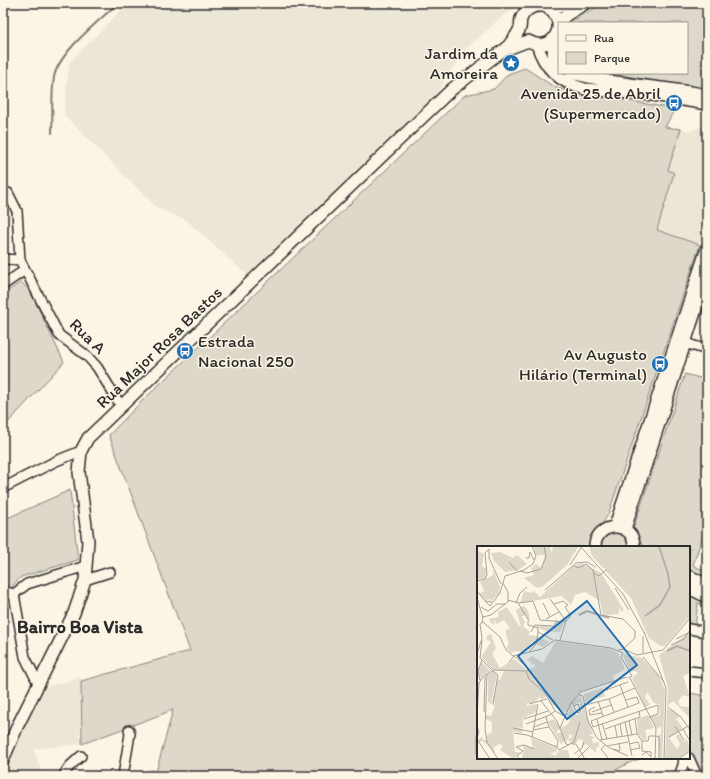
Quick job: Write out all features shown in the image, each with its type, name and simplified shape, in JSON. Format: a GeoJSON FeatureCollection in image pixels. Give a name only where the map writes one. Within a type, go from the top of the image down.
{"type":"FeatureCollection","features":[{"type":"Feature","properties":{"kind":"main road"},"geometry":{"type":"LineString","coordinates":[[578,4],[556,6],[538,5],[530,8],[523,8],[520,20],[520,28],[523,35],[532,42],[544,63],[561,79],[578,87],[653,95],[707,104]]}},
{"type":"Feature","properties":{"kind":"main road"},"geometry":{"type":"LineString","coordinates":[[538,5],[551,9],[559,22],[578,4]]}},
{"type":"Feature","properties":{"kind":"main road"},"geometry":{"type":"LineString","coordinates":[[570,22],[578,4]]}},
{"type":"Feature","properties":{"kind":"main road"},"geometry":{"type":"LineString","coordinates":[[506,49],[520,28]]}},
{"type":"Feature","properties":{"kind":"main road"},"geometry":{"type":"LineString","coordinates":[[506,49],[532,42],[542,44],[549,42],[558,30]]}},
{"type":"Feature","properties":{"kind":"main road"},"geometry":{"type":"LineString","coordinates":[[555,36],[553,56],[554,61],[558,66]]}},
{"type":"Feature","properties":{"kind":"main road","name":"Rua Major Rosa Bastos"},"geometry":{"type":"LineString","coordinates":[[3,760],[38,683],[74,613],[85,580],[88,540],[79,472],[81,451],[88,438],[452,89],[506,49]]}},
{"type":"Feature","properties":{"kind":"main road"},"geometry":{"type":"LineString","coordinates":[[575,74],[599,80],[707,95]]}},
{"type":"Feature","properties":{"kind":"main road"},"geometry":{"type":"LineString","coordinates":[[590,74],[599,80]]}},
{"type":"Feature","properties":{"kind":"main road"},"geometry":{"type":"LineString","coordinates":[[620,528],[707,248]]}},
{"type":"Feature","properties":{"kind":"main road"},"geometry":{"type":"LineString","coordinates":[[620,528],[685,343],[707,275]]}},
{"type":"Feature","properties":{"kind":"main road"},"geometry":{"type":"LineString","coordinates":[[595,546],[596,538],[604,529],[620,528],[633,538],[634,546]]}},
{"type":"Feature","properties":{"kind":"main road"},"geometry":{"type":"LineString","coordinates":[[690,576],[707,585]]}},
{"type":"Feature","properties":{"kind":"main road"},"geometry":{"type":"LineString","coordinates":[[690,588],[707,597]]}},
{"type":"Feature","properties":{"kind":"street"},"geometry":{"type":"LineString","coordinates":[[3,193],[8,193],[17,211],[20,260],[3,259]]}},
{"type":"Feature","properties":{"kind":"street","name":"Rua A"},"geometry":{"type":"LineString","coordinates":[[20,260],[59,334],[87,356],[98,367],[121,406]]}},
{"type":"Feature","properties":{"kind":"street"},"geometry":{"type":"LineString","coordinates":[[3,285],[26,270]]}},
{"type":"Feature","properties":{"kind":"street"},"geometry":{"type":"LineString","coordinates":[[685,343],[707,350]]}},
{"type":"Feature","properties":{"kind":"street"},"geometry":{"type":"LineString","coordinates":[[3,488],[56,461],[81,451]]}},
{"type":"Feature","properties":{"kind":"street"},"geometry":{"type":"LineString","coordinates":[[14,594],[27,584],[86,566]]}},
{"type":"Feature","properties":{"kind":"street"},"geometry":{"type":"LineString","coordinates":[[85,580],[110,572]]}},
{"type":"Feature","properties":{"kind":"street"},"geometry":{"type":"LineString","coordinates":[[3,591],[14,594]]}},
{"type":"Feature","properties":{"kind":"street"},"geometry":{"type":"LineString","coordinates":[[14,594],[25,657],[38,683]]}},
{"type":"Feature","properties":{"kind":"street"},"geometry":{"type":"LineString","coordinates":[[690,630],[707,632]]}},
{"type":"Feature","properties":{"kind":"street"},"geometry":{"type":"LineString","coordinates":[[690,671],[707,673]]}},
{"type":"Feature","properties":{"kind":"street"},"geometry":{"type":"LineString","coordinates":[[123,776],[130,734],[129,730]]}},
{"type":"Feature","properties":{"kind":"street"},"geometry":{"type":"LineString","coordinates":[[63,776],[69,767],[81,756]]}},
{"type":"Feature","properties":{"kind":"street"},"geometry":{"type":"LineString","coordinates":[[684,759],[680,774],[696,776],[689,759]]}},
{"type":"Feature","properties":{"kind":"shaded area"},"geometry":{"type":"Polygon","coordinates":[[[128,3],[520,3],[497,21],[463,52],[432,101],[247,275],[186,220],[157,208],[64,115],[69,63],[128,3]]]}},
{"type":"Feature","properties":{"kind":"shaded area"},"geometry":{"type":"Polygon","coordinates":[[[707,125],[707,225],[700,245],[657,230],[674,173],[668,170],[681,129],[689,131],[707,125]]]}},
{"type":"Feature","properties":{"kind":"shaded area"},"geometry":{"type":"Polygon","coordinates":[[[81,677],[80,744],[34,749],[43,776],[3,776],[4,764],[42,688],[81,677]]]}},
{"type":"Feature","properties":{"kind":"green space"},"geometry":{"type":"Polygon","coordinates":[[[604,3],[707,3],[707,91],[616,74],[688,74],[688,22],[573,22],[574,20],[604,3]]]}},
{"type":"Feature","properties":{"kind":"green space"},"geometry":{"type":"Polygon","coordinates":[[[525,68],[556,88],[675,109],[665,127],[681,129],[668,170],[674,173],[657,230],[700,245],[608,515],[589,543],[590,546],[477,546],[477,759],[639,759],[604,776],[155,776],[173,710],[82,744],[81,681],[190,651],[109,435],[143,400],[465,95],[494,89],[508,74],[525,68]]]}},
{"type":"Feature","properties":{"kind":"green space"},"geometry":{"type":"Polygon","coordinates":[[[21,282],[30,291],[64,362],[3,428],[3,294],[21,282]]]}},
{"type":"Feature","properties":{"kind":"green space"},"geometry":{"type":"Polygon","coordinates":[[[685,374],[707,380],[707,523],[693,565],[706,572],[706,578],[690,570],[690,546],[642,546],[633,529],[685,374]]]}},
{"type":"Feature","properties":{"kind":"green space"},"geometry":{"type":"Polygon","coordinates":[[[70,490],[78,560],[21,577],[3,596],[3,520],[70,490]]]}},
{"type":"Feature","properties":{"kind":"green space"},"geometry":{"type":"Polygon","coordinates":[[[615,532],[624,536],[627,546],[599,546],[600,540],[607,534],[615,532]]]}},
{"type":"Feature","properties":{"kind":"green space"},"geometry":{"type":"Polygon","coordinates":[[[690,595],[707,603],[707,607],[698,603],[695,627],[690,626],[690,595]]]}},
{"type":"Feature","properties":{"kind":"green space"},"geometry":{"type":"Polygon","coordinates":[[[690,693],[707,696],[707,776],[701,776],[690,754],[690,693]]]}},
{"type":"Feature","properties":{"kind":"waterway"},"geometry":{"type":"LineString","coordinates":[[52,133],[53,84],[57,67],[71,47],[118,3]]}},
{"type":"Feature","properties":{"kind":"place","name":"Jardim da Amoreira"},"geometry":{"type":"Point","coordinates":[511,63]}},
{"type":"Feature","properties":{"kind":"place","name":"Avenida 25 de Abril (Supermercado)"},"geometry":{"type":"Point","coordinates":[674,103]}},
{"type":"Feature","properties":{"kind":"place","name":"Estrada Nacional 250"},"geometry":{"type":"Point","coordinates":[185,351]}},
{"type":"Feature","properties":{"kind":"place","name":"Av Augusto Hilário (Terminal)"},"geometry":{"type":"Point","coordinates":[660,364]}},
{"type":"Feature","properties":{"kind":"district","name":"Bairro Boa Vista"},"geometry":{"type":"Point","coordinates":[80,627]}}]}
